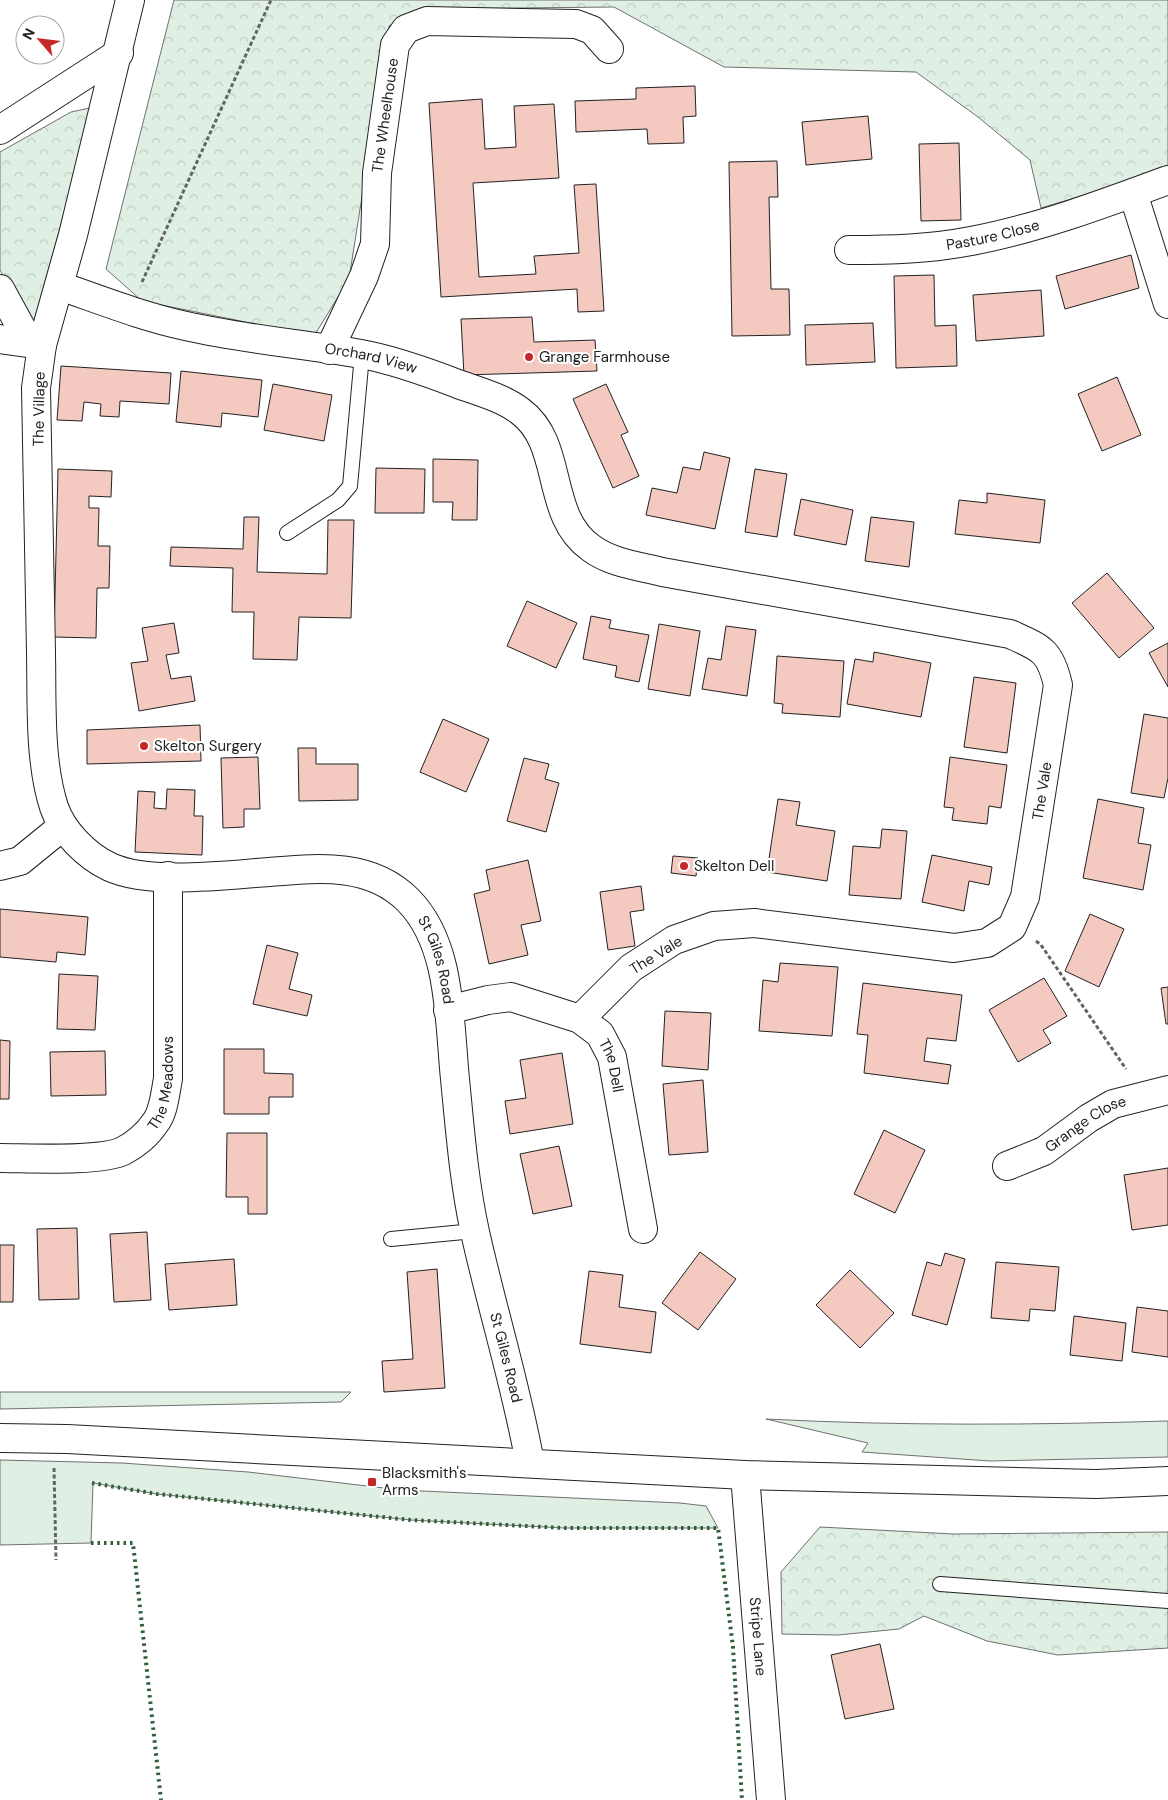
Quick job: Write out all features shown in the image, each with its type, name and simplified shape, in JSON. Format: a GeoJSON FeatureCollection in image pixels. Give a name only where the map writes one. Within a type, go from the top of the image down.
{"type":"FeatureCollection","features":[{"type":"Feature","properties":{"kind":"main road","name":"The Village"},"geometry":{"type":"LineString","coordinates":[[63,826],[54,807],[46,770],[42,704],[35,343],[60,286],[119,53],[130,0]]}},
{"type":"Feature","properties":{"kind":"main road","name":"The Wheelhouse"},"geometry":{"type":"LineString","coordinates":[[329,350],[364,276],[375,244],[377,173],[395,45],[406,29],[426,20],[576,24],[592,30],[609,49]]}},
{"type":"Feature","properties":{"kind":"main road"},"geometry":{"type":"LineString","coordinates":[[0,130],[119,53]]}},
{"type":"Feature","properties":{"kind":"main road","name":"Pasture Close"},"geometry":{"type":"LineString","coordinates":[[848,250],[912,249],[972,241],[1056,219],[1168,180]]}},
{"type":"Feature","properties":{"kind":"main road"},"geometry":{"type":"LineString","coordinates":[[1133,193],[1168,304]]}},
{"type":"Feature","properties":{"kind":"main road","name":"Orchard View"},"geometry":{"type":"LineString","coordinates":[[60,286],[129,310],[185,326],[362,355],[426,372],[482,392],[520,411],[536,426],[548,453],[561,509],[575,535],[592,549]]}},
{"type":"Feature","properties":{"kind":"main road"},"geometry":{"type":"LineString","coordinates":[[0,289],[35,343]]}},
{"type":"Feature","properties":{"kind":"main road"},"geometry":{"type":"LineString","coordinates":[[0,339],[35,343]]}},
{"type":"Feature","properties":{"kind":"main road","name":"The Vale"},"geometry":{"type":"LineString","coordinates":[[580,1019],[631,968],[674,940],[714,926],[754,923],[954,948],[987,943],[1012,927],[1025,896],[1058,685],[1053,662],[1039,647],[1010,634],[662,572],[618,561],[592,549]]}},
{"type":"Feature","properties":{"kind":"main road"},"geometry":{"type":"LineString","coordinates":[[0,866],[20,861],[63,826]]}},
{"type":"Feature","properties":{"kind":"main road","name":"St Giles Road"},"geometry":{"type":"LineString","coordinates":[[63,826],[83,848],[108,866],[132,874],[215,876],[294,870],[345,869],[377,878],[408,900],[430,932],[442,970],[462,1147],[474,1230],[522,1416],[530,1463]]}},
{"type":"Feature","properties":{"kind":"main road","name":"The Meadows"},"geometry":{"type":"LineString","coordinates":[[0,1158],[90,1157],[122,1152],[142,1138],[156,1123],[164,1102],[168,1079],[168,876]]}},
{"type":"Feature","properties":{"kind":"main road","name":"The Dell"},"geometry":{"type":"LineString","coordinates":[[448,1010],[488,1000],[511,997],[580,1019],[600,1034],[612,1057],[643,1229]]}},
{"type":"Feature","properties":{"kind":"main road","name":"Grange Close"},"geometry":{"type":"LineString","coordinates":[[1007,1166],[1044,1151],[1089,1118],[1113,1104],[1168,1090]]}},
{"type":"Feature","properties":{"kind":"main road"},"geometry":{"type":"LineString","coordinates":[[0,1438],[54,1439],[745,1475],[1096,1484],[1168,1482]]}},
{"type":"Feature","properties":{"kind":"main road","name":"Stripe Lane"},"geometry":{"type":"LineString","coordinates":[[745,1475],[771,1800]]}},
{"type":"Feature","properties":{"kind":"lane"},"geometry":{"type":"LineString","coordinates":[[287,533],[338,500],[350,486],[362,355]]}},
{"type":"Feature","properties":{"kind":"lane"},"geometry":{"type":"LineString","coordinates":[[391,1239],[474,1230]]}},
{"type":"Feature","properties":{"kind":"lane"},"geometry":{"type":"LineString","coordinates":[[940,1584],[1168,1601]]}},
{"type":"Feature","properties":{"kind":"path"},"geometry":{"type":"LineString","coordinates":[[129,310],[271,0]]}},
{"type":"Feature","properties":{"kind":"path"},"geometry":{"type":"LineString","coordinates":[[1012,927],[1042,944],[1128,1072],[1140,1096]]}},
{"type":"Feature","properties":{"kind":"path"},"geometry":{"type":"LineString","coordinates":[[54,1439],[56,1560]]}},
{"type":"Feature","properties":{"kind":"green space"},"geometry":{"type":"Polygon","coordinates":[[[174,0],[1168,0],[1168,170],[1041,208],[1030,160],[978,117],[916,72],[724,67],[614,7],[421,9],[389,26],[349,279],[314,336],[142,301],[106,269],[174,0]]]}},
{"type":"Feature","properties":{"kind":"green space"},"geometry":{"type":"Polygon","coordinates":[[[94,107],[32,328],[0,270],[0,152],[71,112],[94,107]]]}},
{"type":"Feature","properties":{"kind":"green space"},"geometry":{"type":"Polygon","coordinates":[[[0,1392],[351,1392],[341,1402],[0,1409],[0,1392]]]}},
{"type":"Feature","properties":{"kind":"green space"},"geometry":{"type":"Polygon","coordinates":[[[766,1419],[866,1423],[967,1424],[1168,1421],[1168,1457],[990,1461],[862,1452],[868,1443],[766,1419]]]}},
{"type":"Feature","properties":{"kind":"green space"},"geometry":{"type":"Polygon","coordinates":[[[0,1460],[122,1463],[248,1472],[401,1490],[680,1503],[706,1506],[718,1528],[564,1528],[411,1520],[157,1494],[93,1483],[91,1543],[0,1545],[0,1460]]]}},
{"type":"Feature","properties":{"kind":"green space"},"geometry":{"type":"Polygon","coordinates":[[[820,1527],[953,1534],[1168,1532],[1168,1648],[1058,1655],[987,1641],[924,1616],[899,1629],[838,1635],[782,1634],[781,1572],[820,1527]]]}},
{"type":"Feature","properties":{"kind":"building"},"geometry":{"type":"Polygon","coordinates":[[[695,86],[696,116],[683,117],[684,143],[648,144],[647,129],[576,132],[575,101],[636,99],[636,88],[695,86]]]}},
{"type":"Feature","properties":{"kind":"building"},"geometry":{"type":"Polygon","coordinates":[[[482,99],[485,149],[516,147],[514,106],[554,104],[559,178],[473,183],[479,277],[536,274],[534,256],[579,253],[574,185],[596,184],[604,311],[578,312],[577,289],[441,297],[429,103],[482,99]]]}},
{"type":"Feature","properties":{"kind":"building"},"geometry":{"type":"Polygon","coordinates":[[[868,116],[872,159],[806,165],[802,122],[868,116]]]}},
{"type":"Feature","properties":{"kind":"building"},"geometry":{"type":"Polygon","coordinates":[[[959,143],[961,220],[921,221],[919,144],[959,143]]]}},
{"type":"Feature","properties":{"kind":"building"},"geometry":{"type":"Polygon","coordinates":[[[777,161],[778,197],[769,197],[771,289],[789,289],[790,335],[732,336],[729,162],[777,161]]]}},
{"type":"Feature","properties":{"kind":"building"},"geometry":{"type":"Polygon","coordinates":[[[1131,255],[1139,288],[1065,309],[1056,276],[1131,255]]]}},
{"type":"Feature","properties":{"kind":"building"},"geometry":{"type":"Polygon","coordinates":[[[934,275],[935,326],[956,325],[957,366],[896,368],[894,276],[934,275]]]}},
{"type":"Feature","properties":{"kind":"building"},"geometry":{"type":"Polygon","coordinates":[[[1041,290],[1044,336],[976,341],[973,295],[1041,290]]]}},
{"type":"Feature","properties":{"kind":"building","name":"Grange Farmhouse"},"geometry":{"type":"Polygon","coordinates":[[[532,317],[534,342],[595,340],[597,371],[464,375],[461,319],[532,317]]]}},
{"type":"Feature","properties":{"kind":"building"},"geometry":{"type":"Polygon","coordinates":[[[873,323],[875,362],[806,365],[805,325],[873,323]]]}},
{"type":"Feature","properties":{"kind":"building"},"geometry":{"type":"Polygon","coordinates":[[[61,366],[171,373],[169,404],[120,401],[119,417],[100,416],[101,404],[84,402],[82,421],[57,420],[61,366]]]}},
{"type":"Feature","properties":{"kind":"building"},"geometry":{"type":"Polygon","coordinates":[[[181,371],[262,380],[258,417],[222,413],[221,427],[176,422],[181,371]]]}},
{"type":"Feature","properties":{"kind":"building"},"geometry":{"type":"Polygon","coordinates":[[[1117,377],[1141,435],[1102,451],[1078,394],[1117,377]]]}},
{"type":"Feature","properties":{"kind":"building"},"geometry":{"type":"Polygon","coordinates":[[[273,384],[332,395],[324,441],[264,430],[273,384]]]}},
{"type":"Feature","properties":{"kind":"building"},"geometry":{"type":"Polygon","coordinates":[[[606,384],[628,432],[621,435],[639,476],[613,488],[573,399],[606,384]]]}},
{"type":"Feature","properties":{"kind":"building"},"geometry":{"type":"Polygon","coordinates":[[[704,452],[730,458],[715,529],[646,515],[652,488],[677,493],[683,467],[700,470],[704,452]]]}},
{"type":"Feature","properties":{"kind":"building"},"geometry":{"type":"Polygon","coordinates":[[[433,459],[478,460],[477,520],[452,520],[453,502],[433,502],[433,459]]]}},
{"type":"Feature","properties":{"kind":"building"},"geometry":{"type":"Polygon","coordinates":[[[376,468],[425,469],[424,513],[375,513],[376,468]]]}},
{"type":"Feature","properties":{"kind":"building"},"geometry":{"type":"Polygon","coordinates":[[[58,469],[112,471],[111,497],[89,496],[89,508],[99,508],[98,546],[110,546],[109,588],[97,588],[96,638],[54,637],[58,469]]]}},
{"type":"Feature","properties":{"kind":"building"},"geometry":{"type":"Polygon","coordinates":[[[755,469],[787,474],[777,537],[745,532],[755,469]]]}},
{"type":"Feature","properties":{"kind":"building"},"geometry":{"type":"Polygon","coordinates":[[[987,493],[1045,500],[1040,543],[955,534],[959,500],[987,503],[987,493]]]}},
{"type":"Feature","properties":{"kind":"building"},"geometry":{"type":"Polygon","coordinates":[[[801,499],[853,510],[846,545],[794,535],[801,499]]]}},
{"type":"Feature","properties":{"kind":"building"},"geometry":{"type":"Polygon","coordinates":[[[244,517],[259,517],[257,572],[327,574],[328,520],[354,520],[351,618],[299,617],[297,660],[253,659],[254,612],[232,612],[233,568],[170,566],[171,547],[243,549],[244,517]]]}},
{"type":"Feature","properties":{"kind":"building"},"geometry":{"type":"Polygon","coordinates":[[[871,517],[914,522],[909,567],[865,561],[871,517]]]}},
{"type":"Feature","properties":{"kind":"building"},"geometry":{"type":"Polygon","coordinates":[[[1107,573],[1154,628],[1119,658],[1072,603],[1107,573]]]}},
{"type":"Feature","properties":{"kind":"building"},"geometry":{"type":"Polygon","coordinates":[[[527,601],[577,623],[556,668],[507,646],[527,601]]]}},
{"type":"Feature","properties":{"kind":"building"},"geometry":{"type":"Polygon","coordinates":[[[591,616],[611,620],[609,628],[649,635],[639,682],[615,677],[617,666],[583,659],[591,616]]]}},
{"type":"Feature","properties":{"kind":"building"},"geometry":{"type":"Polygon","coordinates":[[[174,623],[179,653],[166,655],[171,679],[191,676],[195,701],[139,711],[131,663],[148,661],[142,628],[174,623]]]}},
{"type":"Feature","properties":{"kind":"building"},"geometry":{"type":"Polygon","coordinates":[[[659,624],[700,631],[690,696],[648,689],[659,624]]]}},
{"type":"Feature","properties":{"kind":"building"},"geometry":{"type":"Polygon","coordinates":[[[726,626],[756,630],[747,696],[702,689],[708,658],[721,660],[726,626]]]}},
{"type":"Feature","properties":{"kind":"building"},"geometry":{"type":"Polygon","coordinates":[[[1168,643],[1168,687],[1149,653],[1168,643]]]}},
{"type":"Feature","properties":{"kind":"building"},"geometry":{"type":"Polygon","coordinates":[[[874,652],[931,663],[921,717],[847,704],[855,659],[873,662],[874,652]]]}},
{"type":"Feature","properties":{"kind":"building"},"geometry":{"type":"Polygon","coordinates":[[[777,656],[844,661],[840,717],[782,713],[783,704],[774,703],[777,656]]]}},
{"type":"Feature","properties":{"kind":"building"},"geometry":{"type":"Polygon","coordinates":[[[974,677],[1016,683],[1007,753],[964,747],[974,677]]]}},
{"type":"Feature","properties":{"kind":"building"},"geometry":{"type":"Polygon","coordinates":[[[1144,714],[1168,718],[1168,778],[1164,798],[1131,793],[1144,714]]]}},
{"type":"Feature","properties":{"kind":"building"},"geometry":{"type":"Polygon","coordinates":[[[443,719],[489,739],[466,792],[420,772],[443,719]]]}},
{"type":"Feature","properties":{"kind":"building","name":"Skelton Surgery"},"geometry":{"type":"Polygon","coordinates":[[[200,725],[201,761],[87,764],[87,730],[200,725]]]}},
{"type":"Feature","properties":{"kind":"building"},"geometry":{"type":"Polygon","coordinates":[[[298,748],[316,748],[316,764],[358,764],[358,800],[299,801],[298,748]]]}},
{"type":"Feature","properties":{"kind":"building"},"geometry":{"type":"Polygon","coordinates":[[[258,757],[260,809],[244,809],[244,827],[223,828],[221,758],[258,757]]]}},
{"type":"Feature","properties":{"kind":"building"},"geometry":{"type":"Polygon","coordinates":[[[950,757],[1007,765],[1001,808],[989,806],[987,824],[952,820],[954,808],[944,807],[950,757]]]}},
{"type":"Feature","properties":{"kind":"building"},"geometry":{"type":"Polygon","coordinates":[[[524,758],[549,764],[545,779],[559,783],[546,832],[507,821],[524,758]]]}},
{"type":"Feature","properties":{"kind":"building"},"geometry":{"type":"Polygon","coordinates":[[[167,789],[195,790],[194,816],[203,816],[202,855],[135,852],[138,791],[155,792],[154,808],[166,809],[167,789]]]}},
{"type":"Feature","properties":{"kind":"building"},"geometry":{"type":"Polygon","coordinates":[[[778,799],[800,802],[796,825],[835,831],[827,881],[767,872],[778,799]]]}},
{"type":"Feature","properties":{"kind":"building"},"geometry":{"type":"Polygon","coordinates":[[[1098,799],[1144,808],[1138,843],[1151,845],[1143,890],[1083,878],[1098,799]]]}},
{"type":"Feature","properties":{"kind":"building"},"geometry":{"type":"Polygon","coordinates":[[[882,829],[907,831],[901,899],[849,895],[853,846],[880,848],[882,829]]]}},
{"type":"Feature","properties":{"kind":"building"},"geometry":{"type":"Polygon","coordinates":[[[932,855],[992,867],[989,885],[969,881],[964,911],[922,902],[932,855]]]}},
{"type":"Feature","properties":{"kind":"building","name":"Skelton Dell"},"geometry":{"type":"Polygon","coordinates":[[[673,856],[698,858],[696,876],[671,873],[673,856]]]}},
{"type":"Feature","properties":{"kind":"building"},"geometry":{"type":"Polygon","coordinates":[[[528,860],[541,921],[521,925],[528,955],[489,964],[474,894],[490,890],[486,870],[528,860]]]}},
{"type":"Feature","properties":{"kind":"building"},"geometry":{"type":"Polygon","coordinates":[[[641,886],[644,910],[630,912],[635,946],[608,950],[600,892],[641,886]]]}},
{"type":"Feature","properties":{"kind":"building"},"geometry":{"type":"Polygon","coordinates":[[[0,909],[88,917],[85,955],[57,952],[56,962],[0,957],[0,909]]]}},
{"type":"Feature","properties":{"kind":"building"},"geometry":{"type":"Polygon","coordinates":[[[1090,914],[1124,929],[1099,987],[1065,971],[1090,914]]]}},
{"type":"Feature","properties":{"kind":"building"},"geometry":{"type":"Polygon","coordinates":[[[267,945],[298,953],[289,989],[312,995],[307,1016],[253,1004],[267,945]]]}},
{"type":"Feature","properties":{"kind":"building"},"geometry":{"type":"Polygon","coordinates":[[[780,963],[838,967],[832,1036],[759,1031],[763,980],[778,982],[780,963]]]}},
{"type":"Feature","properties":{"kind":"building"},"geometry":{"type":"Polygon","coordinates":[[[59,974],[98,976],[95,1030],[57,1029],[59,974]]]}},
{"type":"Feature","properties":{"kind":"building"},"geometry":{"type":"Polygon","coordinates":[[[1044,978],[1067,1016],[1043,1030],[1051,1043],[1018,1062],[989,1010],[1044,978]]]}},
{"type":"Feature","properties":{"kind":"building"},"geometry":{"type":"Polygon","coordinates":[[[863,983],[962,995],[956,1041],[927,1038],[924,1061],[951,1065],[948,1084],[864,1073],[868,1035],[857,1034],[863,983]]]}},
{"type":"Feature","properties":{"kind":"building"},"geometry":{"type":"Polygon","coordinates":[[[1168,987],[1168,1024],[1166,1024],[1161,988],[1168,987]]]}},
{"type":"Feature","properties":{"kind":"building"},"geometry":{"type":"Polygon","coordinates":[[[665,1011],[711,1013],[708,1070],[662,1066],[665,1011]]]}},
{"type":"Feature","properties":{"kind":"building"},"geometry":{"type":"Polygon","coordinates":[[[0,1040],[10,1041],[9,1099],[0,1099],[0,1040]]]}},
{"type":"Feature","properties":{"kind":"building"},"geometry":{"type":"Polygon","coordinates":[[[224,1049],[264,1049],[264,1073],[293,1074],[293,1097],[269,1097],[269,1114],[224,1114],[224,1049]]]}},
{"type":"Feature","properties":{"kind":"building"},"geometry":{"type":"Polygon","coordinates":[[[105,1051],[106,1095],[51,1096],[50,1052],[105,1051]]]}},
{"type":"Feature","properties":{"kind":"building"},"geometry":{"type":"Polygon","coordinates":[[[562,1053],[573,1124],[510,1134],[505,1101],[526,1098],[520,1060],[562,1053]]]}},
{"type":"Feature","properties":{"kind":"building"},"geometry":{"type":"Polygon","coordinates":[[[703,1080],[708,1152],[669,1155],[663,1084],[703,1080]]]}},
{"type":"Feature","properties":{"kind":"building"},"geometry":{"type":"Polygon","coordinates":[[[884,1130],[925,1150],[895,1213],[854,1194],[884,1130]]]}},
{"type":"Feature","properties":{"kind":"building"},"geometry":{"type":"Polygon","coordinates":[[[227,1133],[267,1133],[267,1214],[248,1214],[248,1197],[226,1197],[227,1133]]]}},
{"type":"Feature","properties":{"kind":"building"},"geometry":{"type":"Polygon","coordinates":[[[559,1146],[572,1206],[533,1214],[520,1154],[559,1146]]]}},
{"type":"Feature","properties":{"kind":"building"},"geometry":{"type":"Polygon","coordinates":[[[1168,1168],[1168,1225],[1132,1230],[1124,1175],[1168,1168]]]}},
{"type":"Feature","properties":{"kind":"building"},"geometry":{"type":"Polygon","coordinates":[[[77,1228],[79,1299],[39,1300],[37,1229],[77,1228]]]}},
{"type":"Feature","properties":{"kind":"building"},"geometry":{"type":"Polygon","coordinates":[[[147,1232],[151,1300],[114,1302],[110,1234],[147,1232]]]}},
{"type":"Feature","properties":{"kind":"building"},"geometry":{"type":"Polygon","coordinates":[[[0,1245],[14,1245],[13,1302],[0,1302],[0,1245]]]}},
{"type":"Feature","properties":{"kind":"building"},"geometry":{"type":"Polygon","coordinates":[[[700,1252],[736,1279],[698,1330],[662,1303],[700,1252]]]}},
{"type":"Feature","properties":{"kind":"building"},"geometry":{"type":"Polygon","coordinates":[[[945,1253],[965,1259],[947,1325],[912,1315],[927,1262],[941,1266],[945,1253]]]}},
{"type":"Feature","properties":{"kind":"building"},"geometry":{"type":"Polygon","coordinates":[[[234,1259],[237,1305],[169,1310],[165,1264],[234,1259]]]}},
{"type":"Feature","properties":{"kind":"building"},"geometry":{"type":"Polygon","coordinates":[[[996,1262],[1059,1267],[1055,1311],[1030,1309],[1029,1321],[991,1318],[996,1262]]]}},
{"type":"Feature","properties":{"kind":"building"},"geometry":{"type":"Polygon","coordinates":[[[437,1269],[445,1388],[384,1392],[382,1361],[413,1359],[407,1272],[437,1269]]]}},
{"type":"Feature","properties":{"kind":"building"},"geometry":{"type":"Polygon","coordinates":[[[850,1270],[894,1313],[860,1348],[816,1305],[850,1270]]]}},
{"type":"Feature","properties":{"kind":"building"},"geometry":{"type":"Polygon","coordinates":[[[589,1271],[623,1275],[619,1307],[656,1312],[651,1353],[580,1344],[589,1271]]]}},
{"type":"Feature","properties":{"kind":"building"},"geometry":{"type":"Polygon","coordinates":[[[1137,1307],[1168,1311],[1168,1357],[1132,1352],[1137,1307]]]}},
{"type":"Feature","properties":{"kind":"building"},"geometry":{"type":"Polygon","coordinates":[[[1074,1316],[1126,1323],[1122,1361],[1070,1355],[1074,1316]]]}},
{"type":"Feature","properties":{"kind":"building"},"geometry":{"type":"Polygon","coordinates":[[[880,1644],[894,1709],[845,1719],[831,1655],[880,1644]]]}},
{"type":"Feature","properties":{"kind":"hedge"},"geometry":{"type":"LineString","coordinates":[[92,1483],[157,1494],[411,1520],[564,1528],[718,1528],[733,1647],[742,1800]]}},
{"type":"Feature","properties":{"kind":"hedge"},"geometry":{"type":"LineString","coordinates":[[91,1543],[133,1543],[161,1800]]}},
{"type":"Feature","properties":{"kind":"place","name":"Grange Farmhouse"},"geometry":{"type":"Point","coordinates":[529,357]}},
{"type":"Feature","properties":{"kind":"place","name":"Skelton Surgery"},"geometry":{"type":"Point","coordinates":[144,746]}},
{"type":"Feature","properties":{"kind":"place","name":"Skelton Dell"},"geometry":{"type":"Point","coordinates":[684,866]}},
{"type":"Feature","properties":{"kind":"place","name":"Blacksmith's Arms"},"geometry":{"type":"Point","coordinates":[372,1482]}}]}
